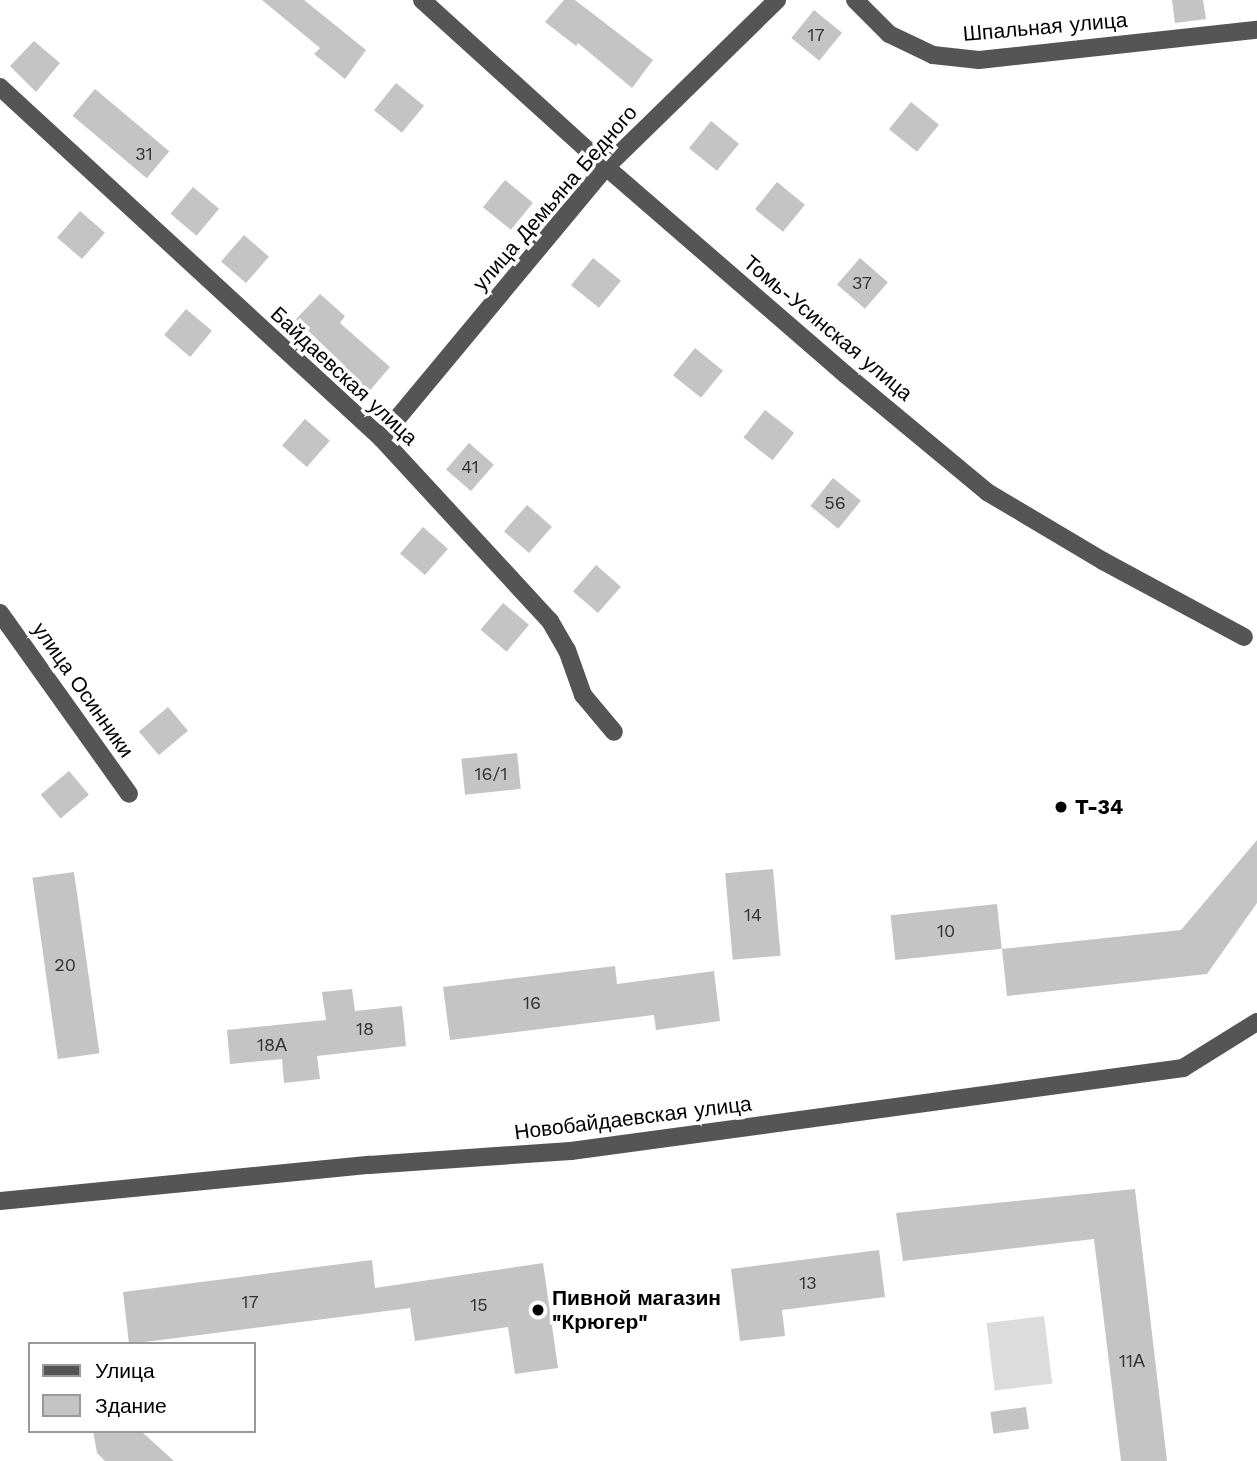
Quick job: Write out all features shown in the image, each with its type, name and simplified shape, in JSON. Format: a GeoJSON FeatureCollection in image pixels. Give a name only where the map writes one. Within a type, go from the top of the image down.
{"type":"FeatureCollection","features":[{"type":"Feature","properties":{"kind":"street","name":"Томь-Усинская улица"},"geometry":{"type":"LineString","coordinates":[[422,0],[606,167],[845,374],[987,492],[1103,561],[1244,638]]}},
{"type":"Feature","properties":{"kind":"street","name":"улица Демьяна Бедного"},"geometry":{"type":"LineString","coordinates":[[381,438],[606,167],[777,0]]}},
{"type":"Feature","properties":{"kind":"street","name":"Шпальная улица"},"geometry":{"type":"LineString","coordinates":[[855,0],[889,34],[922,50],[933,55],[979,60],[1257,30]]}},
{"type":"Feature","properties":{"kind":"street","name":"Байдаевская улица"},"geometry":{"type":"LineString","coordinates":[[0,87],[381,438],[550,621],[568,650],[583,695],[614,732]]}},
{"type":"Feature","properties":{"kind":"street","name":"улица Осинники"},"geometry":{"type":"LineString","coordinates":[[0,613],[129,794]]}},
{"type":"Feature","properties":{"kind":"street","name":"Новобайдаевская улица"},"geometry":{"type":"LineString","coordinates":[[0,1201],[369,1165],[572,1151],[1183,1068],[1257,1022]]}},
{"type":"Feature","properties":{"kind":"shaded area"},"geometry":{"type":"Polygon","coordinates":[[[1044,1316],[1052,1383],[995,1391],[986,1323],[1044,1316]]]}},
{"type":"Feature","properties":{"kind":"building"},"geometry":{"type":"Polygon","coordinates":[[[262,0],[304,0],[366,50],[345,79],[314,54],[320,48],[262,0]]]}},
{"type":"Feature","properties":{"kind":"building"},"geometry":{"type":"Polygon","coordinates":[[[564,0],[575,0],[653,60],[632,88],[578,43],[576,46],[545,22],[564,0]]]}},
{"type":"Feature","properties":{"kind":"building"},"geometry":{"type":"Polygon","coordinates":[[[1172,0],[1203,0],[1206,19],[1175,23],[1172,0]]]}},
{"type":"Feature","properties":{"kind":"building"},"geometry":{"type":"Polygon","coordinates":[[[814,10],[842,33],[819,61],[791,38],[814,10]]]}},
{"type":"Feature","properties":{"kind":"building"},"geometry":{"type":"Polygon","coordinates":[[[34,41],[60,63],[36,92],[10,66],[34,41]]]}},
{"type":"Feature","properties":{"kind":"building"},"geometry":{"type":"Polygon","coordinates":[[[396,83],[424,106],[402,133],[374,110],[396,83]]]}},
{"type":"Feature","properties":{"kind":"building"},"geometry":{"type":"Polygon","coordinates":[[[95,89],[169,151],[147,178],[73,116],[95,89]]]}},
{"type":"Feature","properties":{"kind":"building"},"geometry":{"type":"Polygon","coordinates":[[[911,102],[939,125],[917,152],[889,129],[911,102]]]}},
{"type":"Feature","properties":{"kind":"building"},"geometry":{"type":"Polygon","coordinates":[[[711,121],[739,144],[717,171],[689,148],[711,121]]]}},
{"type":"Feature","properties":{"kind":"building"},"geometry":{"type":"Polygon","coordinates":[[[505,180],[533,203],[511,230],[483,207],[505,180]]]}},
{"type":"Feature","properties":{"kind":"building"},"geometry":{"type":"Polygon","coordinates":[[[777,182],[805,205],[783,232],[755,209],[777,182]]]}},
{"type":"Feature","properties":{"kind":"building"},"geometry":{"type":"Polygon","coordinates":[[[193,187],[219,209],[197,236],[171,214],[193,187]]]}},
{"type":"Feature","properties":{"kind":"building"},"geometry":{"type":"Polygon","coordinates":[[[80,211],[105,233],[82,259],[57,237],[80,211]]]}},
{"type":"Feature","properties":{"kind":"building"},"geometry":{"type":"Polygon","coordinates":[[[244,235],[269,257],[246,283],[221,261],[244,235]]]}},
{"type":"Feature","properties":{"kind":"building"},"geometry":{"type":"Polygon","coordinates":[[[593,258],[621,281],[599,308],[571,285],[593,258]]]}},
{"type":"Feature","properties":{"kind":"building"},"geometry":{"type":"Polygon","coordinates":[[[860,258],[888,282],[865,309],[837,284],[860,258]]]}},
{"type":"Feature","properties":{"kind":"building"},"geometry":{"type":"Polygon","coordinates":[[[320,294],[345,316],[340,323],[390,367],[366,395],[341,371],[345,366],[296,319],[320,294]]]}},
{"type":"Feature","properties":{"kind":"building"},"geometry":{"type":"Polygon","coordinates":[[[186,309],[212,331],[190,357],[164,335],[186,309]]]}},
{"type":"Feature","properties":{"kind":"building"},"geometry":{"type":"Polygon","coordinates":[[[695,348],[723,371],[701,398],[673,375],[695,348]]]}},
{"type":"Feature","properties":{"kind":"building"},"geometry":{"type":"Polygon","coordinates":[[[765,410],[794,433],[773,460],[743,438],[765,410]]]}},
{"type":"Feature","properties":{"kind":"building"},"geometry":{"type":"Polygon","coordinates":[[[305,419],[330,441],[307,467],[282,445],[305,419]]]}},
{"type":"Feature","properties":{"kind":"building"},"geometry":{"type":"Polygon","coordinates":[[[469,443],[494,465],[471,491],[446,469],[469,443]]]}},
{"type":"Feature","properties":{"kind":"building"},"geometry":{"type":"Polygon","coordinates":[[[833,478],[861,501],[838,529],[810,506],[833,478]]]}},
{"type":"Feature","properties":{"kind":"building"},"geometry":{"type":"Polygon","coordinates":[[[527,505],[552,527],[529,553],[504,531],[527,505]]]}},
{"type":"Feature","properties":{"kind":"building"},"geometry":{"type":"Polygon","coordinates":[[[423,527],[448,549],[425,575],[400,553],[423,527]]]}},
{"type":"Feature","properties":{"kind":"building"},"geometry":{"type":"Polygon","coordinates":[[[596,565],[621,587],[598,613],[573,591],[596,565]]]}},
{"type":"Feature","properties":{"kind":"building"},"geometry":{"type":"Polygon","coordinates":[[[503,603],[529,625],[507,652],[481,630],[503,603]]]}},
{"type":"Feature","properties":{"kind":"building"},"geometry":{"type":"Polygon","coordinates":[[[168,707],[188,731],[159,755],[139,731],[168,707]]]}},
{"type":"Feature","properties":{"kind":"building"},"geometry":{"type":"Polygon","coordinates":[[[517,753],[521,789],[465,795],[461,759],[517,753]]]}},
{"type":"Feature","properties":{"kind":"building"},"geometry":{"type":"Polygon","coordinates":[[[69,771],[89,795],[61,819],[41,795],[69,771]]]}},
{"type":"Feature","properties":{"kind":"building"},"geometry":{"type":"Polygon","coordinates":[[[1257,840],[1257,903],[1207,974],[1007,996],[1002,949],[1181,930],[1257,840]]]}},
{"type":"Feature","properties":{"kind":"building"},"geometry":{"type":"Polygon","coordinates":[[[773,869],[781,956],[733,960],[725,873],[773,869]]]}},
{"type":"Feature","properties":{"kind":"building"},"geometry":{"type":"Polygon","coordinates":[[[74,872],[99,1053],[58,1059],[32,878],[74,872]]]}},
{"type":"Feature","properties":{"kind":"building"},"geometry":{"type":"Polygon","coordinates":[[[997,904],[1002,949],[895,960],[891,915],[997,904]]]}},
{"type":"Feature","properties":{"kind":"building"},"geometry":{"type":"Polygon","coordinates":[[[615,966],[617,984],[714,971],[720,1021],[656,1030],[654,1015],[450,1040],[443,987],[615,966]]]}},
{"type":"Feature","properties":{"kind":"building"},"geometry":{"type":"Polygon","coordinates":[[[352,989],[355,1011],[402,1006],[406,1046],[317,1056],[320,1079],[284,1083],[282,1059],[230,1064],[227,1030],[326,1020],[322,992],[352,989]]]}},
{"type":"Feature","properties":{"kind":"building"},"geometry":{"type":"Polygon","coordinates":[[[1135,1189],[1167,1461],[1121,1461],[1094,1239],[903,1261],[896,1213],[1135,1189]]]}},
{"type":"Feature","properties":{"kind":"building"},"geometry":{"type":"Polygon","coordinates":[[[879,1250],[885,1297],[782,1310],[785,1336],[740,1341],[731,1269],[879,1250]]]}},
{"type":"Feature","properties":{"kind":"building"},"geometry":{"type":"Polygon","coordinates":[[[372,1260],[375,1288],[543,1263],[558,1368],[515,1374],[508,1327],[415,1341],[410,1308],[129,1342],[123,1292],[372,1260]]]}},
{"type":"Feature","properties":{"kind":"building"},"geometry":{"type":"Polygon","coordinates":[[[1026,1407],[1029,1429],[993,1434],[990,1412],[1026,1407]]]}},
{"type":"Feature","properties":{"kind":"building"},"geometry":{"type":"Polygon","coordinates":[[[93,1433],[143,1433],[174,1461],[105,1461],[97,1453],[93,1433]]]}},
{"type":"Feature","properties":{"kind":"place","name":"T-34"},"geometry":{"type":"Point","coordinates":[1061,807]}},
{"type":"Feature","properties":{"kind":"place","name":"Пивной магазин \"Крюгер\""},"geometry":{"type":"Point","coordinates":[538,1310]}}]}
